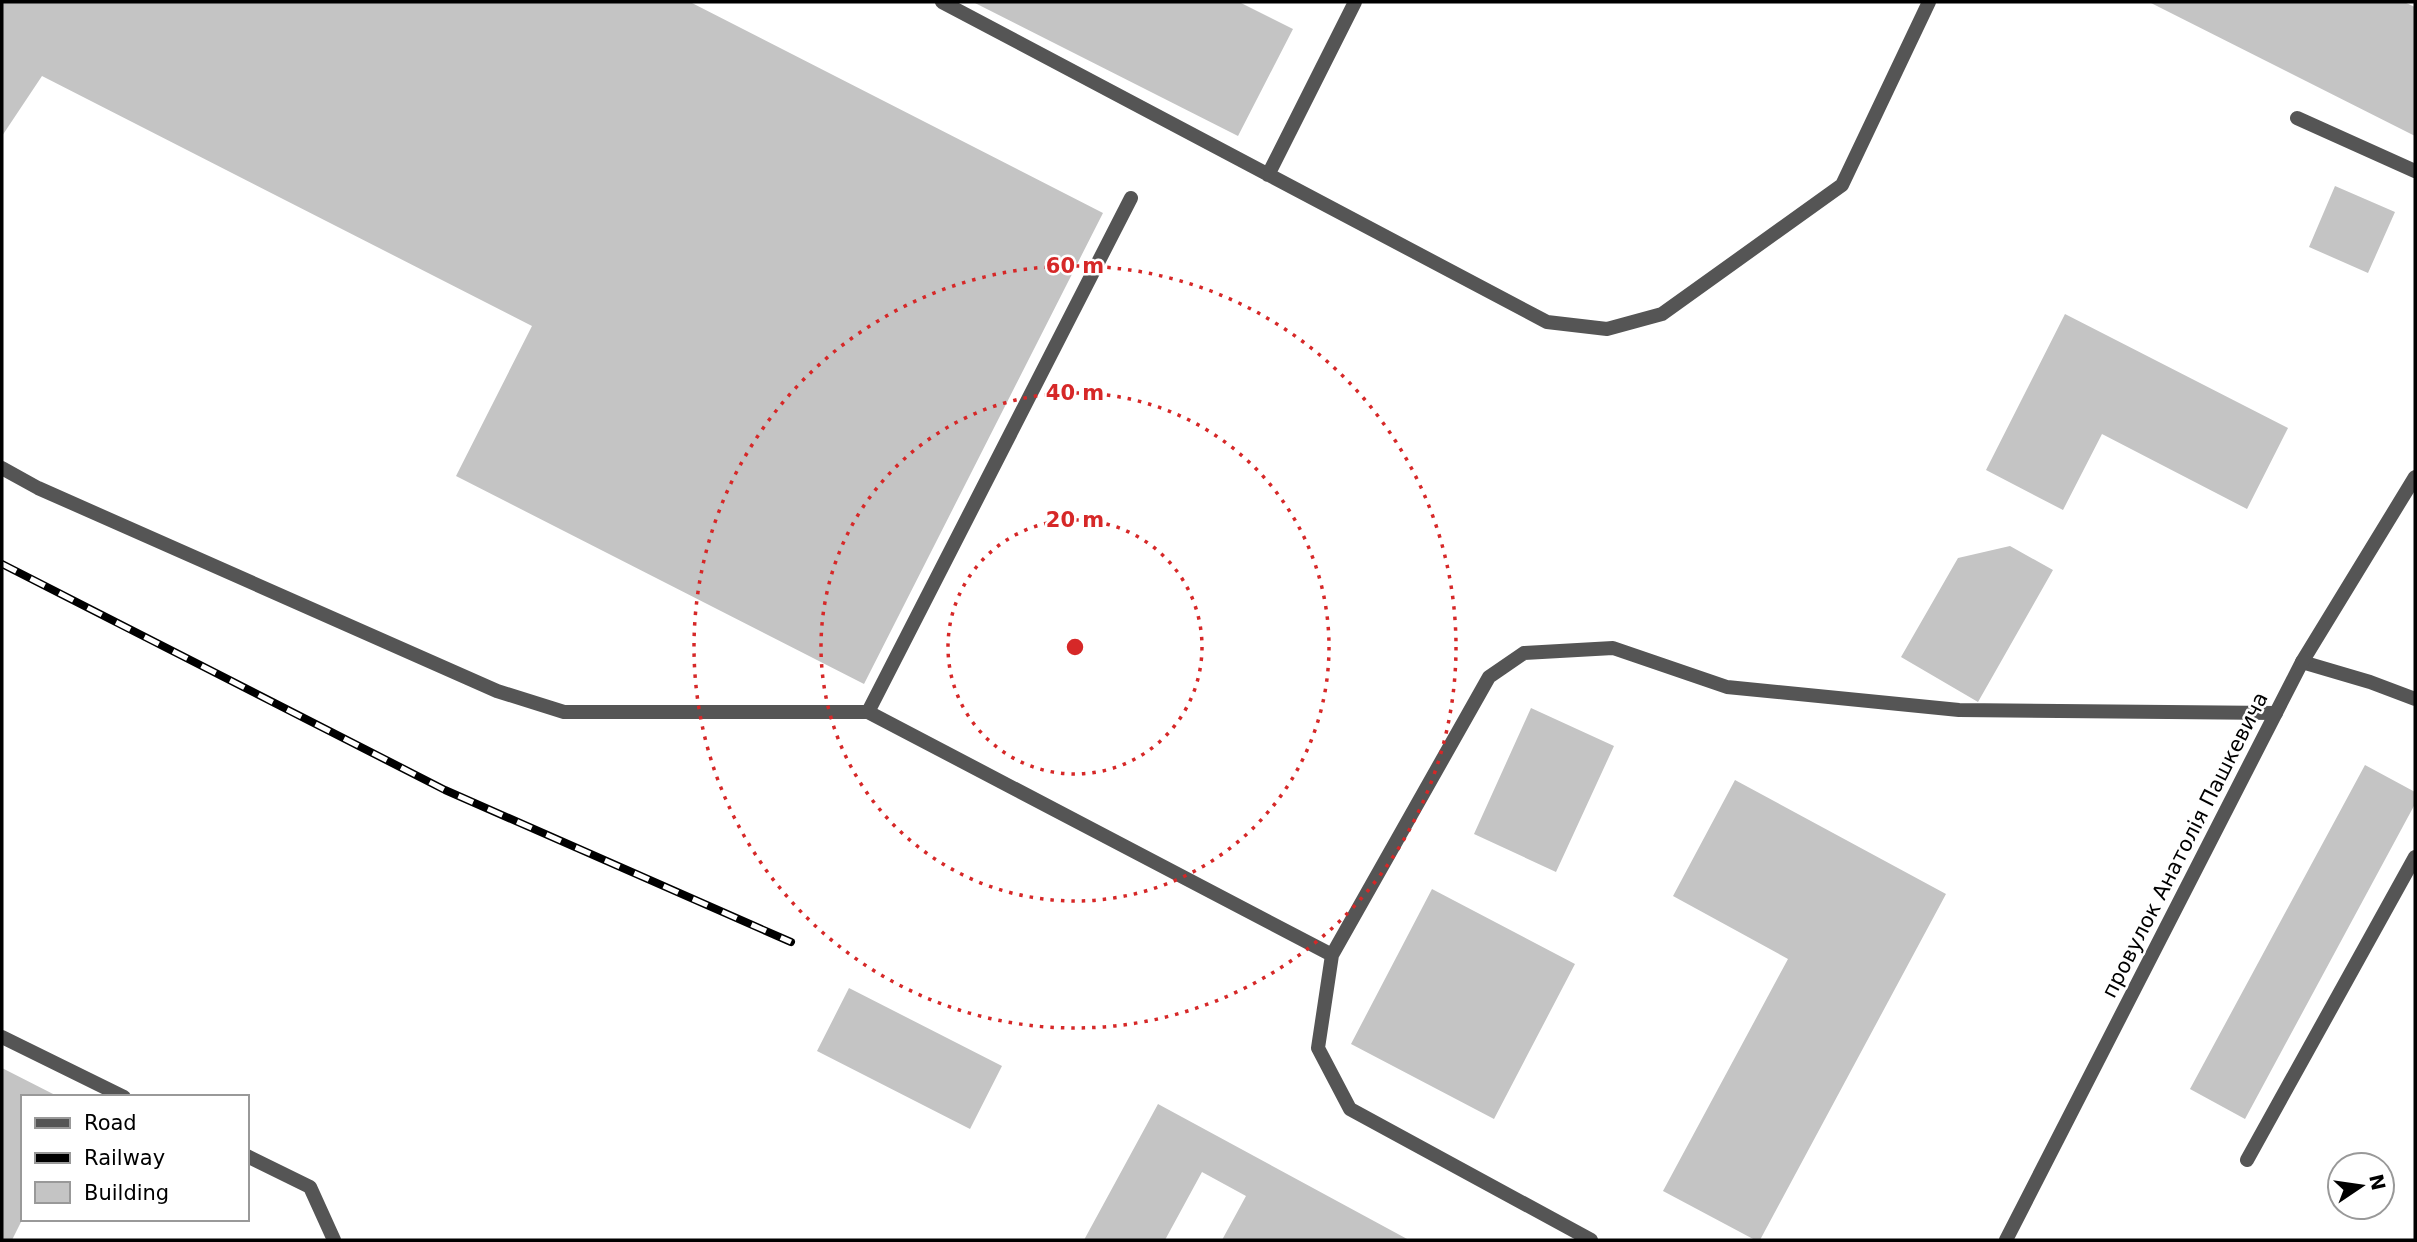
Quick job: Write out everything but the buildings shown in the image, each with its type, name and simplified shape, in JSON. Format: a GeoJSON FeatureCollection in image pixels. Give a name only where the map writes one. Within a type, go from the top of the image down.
{"type":"FeatureCollection","features":[{"type":"Feature","properties":{"kind":"street"},"geometry":{"type":"LineString","coordinates":[[942,2],[1548,322],[1607,329],[1662,314],[1842,186],[1929,2]]}},
{"type":"Feature","properties":{"kind":"street"},"geometry":{"type":"LineString","coordinates":[[1268,175],[1355,2]]}},
{"type":"Feature","properties":{"kind":"street"},"geometry":{"type":"LineString","coordinates":[[2297,118],[2415,171]]}},
{"type":"Feature","properties":{"kind":"street"},"geometry":{"type":"LineString","coordinates":[[869,712],[1131,198]]}},
{"type":"Feature","properties":{"kind":"street"},"geometry":{"type":"LineString","coordinates":[[2,468],[38,488],[497,691],[564,712],[869,712],[1332,955]]}},
{"type":"Feature","properties":{"kind":"street","name":"провулок Анатолія Пашкевича"},"geometry":{"type":"LineString","coordinates":[[2006,1240],[2302,662],[2415,477]]}},
{"type":"Feature","properties":{"kind":"street"},"geometry":{"type":"LineString","coordinates":[[1591,1240],[1350,1110],[1318,1048],[1332,955],[1489,677],[1524,653],[1614,648],[1727,687],[1959,710],[2276,713]]}},
{"type":"Feature","properties":{"kind":"street"},"geometry":{"type":"LineString","coordinates":[[2302,662],[2370,682],[2415,699]]}},
{"type":"Feature","properties":{"kind":"street"},"geometry":{"type":"LineString","coordinates":[[2247,1160],[2415,857]]}},
{"type":"Feature","properties":{"kind":"street"},"geometry":{"type":"LineString","coordinates":[[2,1037],[120,1095]]}},
{"type":"Feature","properties":{"kind":"street"},"geometry":{"type":"LineString","coordinates":[[248,1156],[310,1187],[334,1240]]}},
{"type":"Feature","properties":{"kind":"railway"},"geometry":{"type":"LineString","coordinates":[[2,564],[445,790],[791,942]]}}]}
